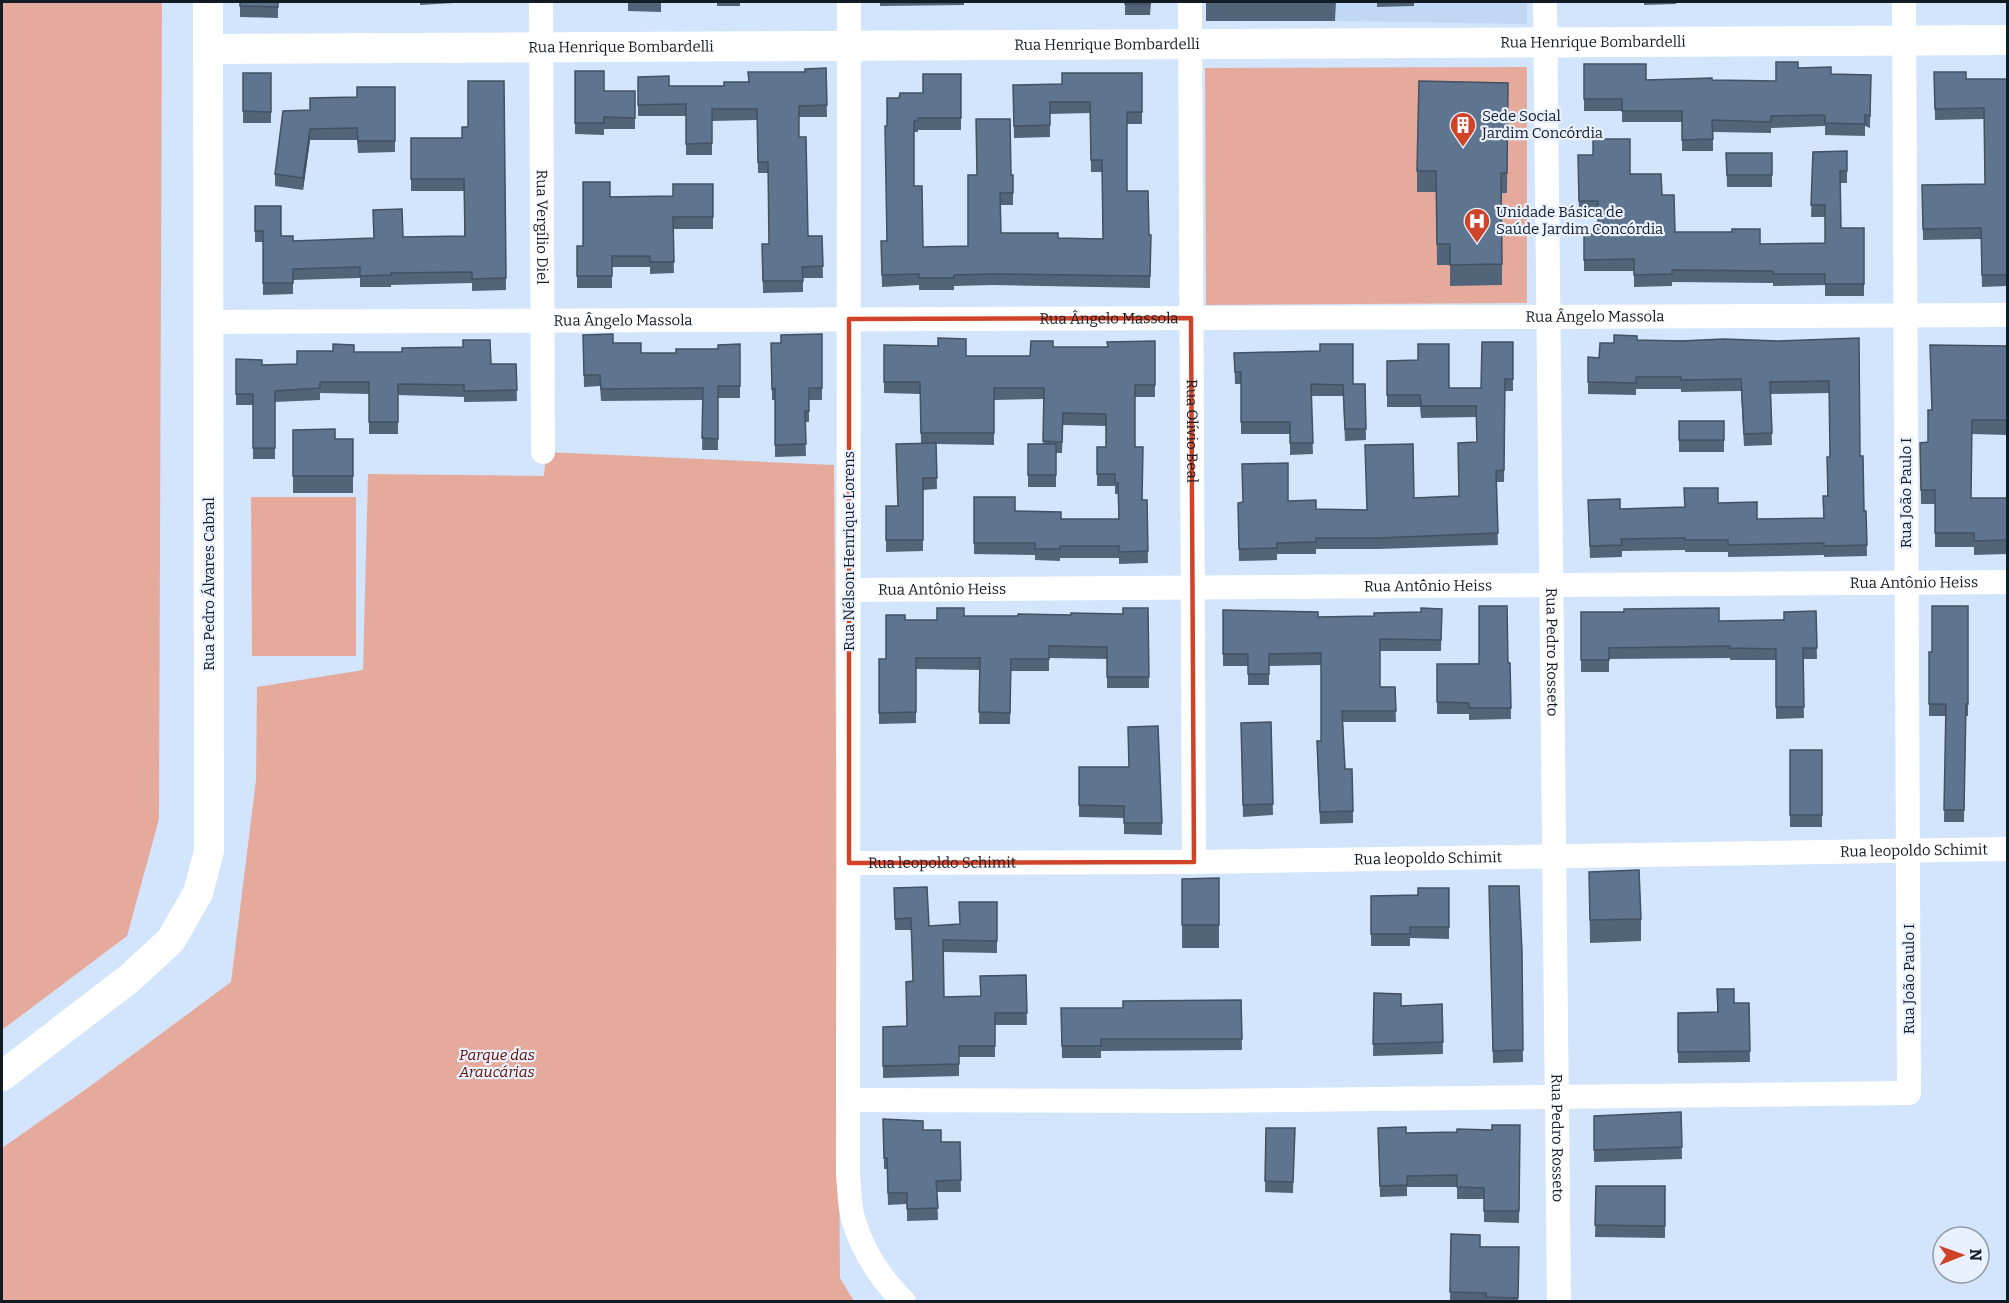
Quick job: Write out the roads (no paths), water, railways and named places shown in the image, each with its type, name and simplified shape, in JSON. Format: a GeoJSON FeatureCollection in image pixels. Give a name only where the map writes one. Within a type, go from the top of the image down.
{"type":"FeatureCollection","features":[{"type":"Feature","properties":{"kind":"street","name":"Rua Pedro Álvares Cabral"},"geometry":{"type":"LineString","coordinates":[[2,1076],[130,978],[171,940],[198,894],[208,851],[208,2]]}},
{"type":"Feature","properties":{"kind":"street","name":"Rua Vergílio Diel"},"geometry":{"type":"LineString","coordinates":[[541,2],[543,452]]}},
{"type":"Feature","properties":{"kind":"street","name":"Rua Nélson Henrique Lorens"},"geometry":{"type":"LineString","coordinates":[[849,2],[848,1176],[852,1216],[860,1240],[874,1266],[904,1302]]}},
{"type":"Feature","properties":{"kind":"street","name":"Rua Olívio Beal"},"geometry":{"type":"LineString","coordinates":[[1190,2],[1194,862]]}},
{"type":"Feature","properties":{"kind":"street","name":"Rua Pedro Rosseto"},"geometry":{"type":"LineString","coordinates":[[1545,2],[1559,1302]]}},
{"type":"Feature","properties":{"kind":"street","name":"Rua João Paulo I"},"geometry":{"type":"LineString","coordinates":[[1557,1097],[1909,1094],[1904,2]]}},
{"type":"Feature","properties":{"kind":"street","name":"Rua Henrique Bombardelli"},"geometry":{"type":"LineString","coordinates":[[208,49],[2007,40]]}},
{"type":"Feature","properties":{"kind":"street","name":"Rua Ângelo Massola"},"geometry":{"type":"LineString","coordinates":[[209,322],[2007,315]]}},
{"type":"Feature","properties":{"kind":"street","name":"Rua Antônio Heiss"},"geometry":{"type":"LineString","coordinates":[[849,590],[2007,582]]}},
{"type":"Feature","properties":{"kind":"street","name":"Rua leopoldo Schimit"},"geometry":{"type":"LineString","coordinates":[[849,863],[1194,862],[2007,849]]}},
{"type":"Feature","properties":{"kind":"street"},"geometry":{"type":"LineString","coordinates":[[849,1100],[1196,1101],[1557,1097]]}},
{"type":"Feature","properties":{"kind":"place","name":"Sede Social Jardim Concórdia"},"geometry":{"type":"Point","coordinates":[1463,148]}},
{"type":"Feature","properties":{"kind":"place","name":"Unidade Básica de Saúde Jardim Concórdia"},"geometry":{"type":"Point","coordinates":[1477,244]}},
{"type":"Feature","properties":{"kind":"park label","name":"Parque das Araucárias"},"geometry":{"type":"Point","coordinates":[497,1064]}}]}
